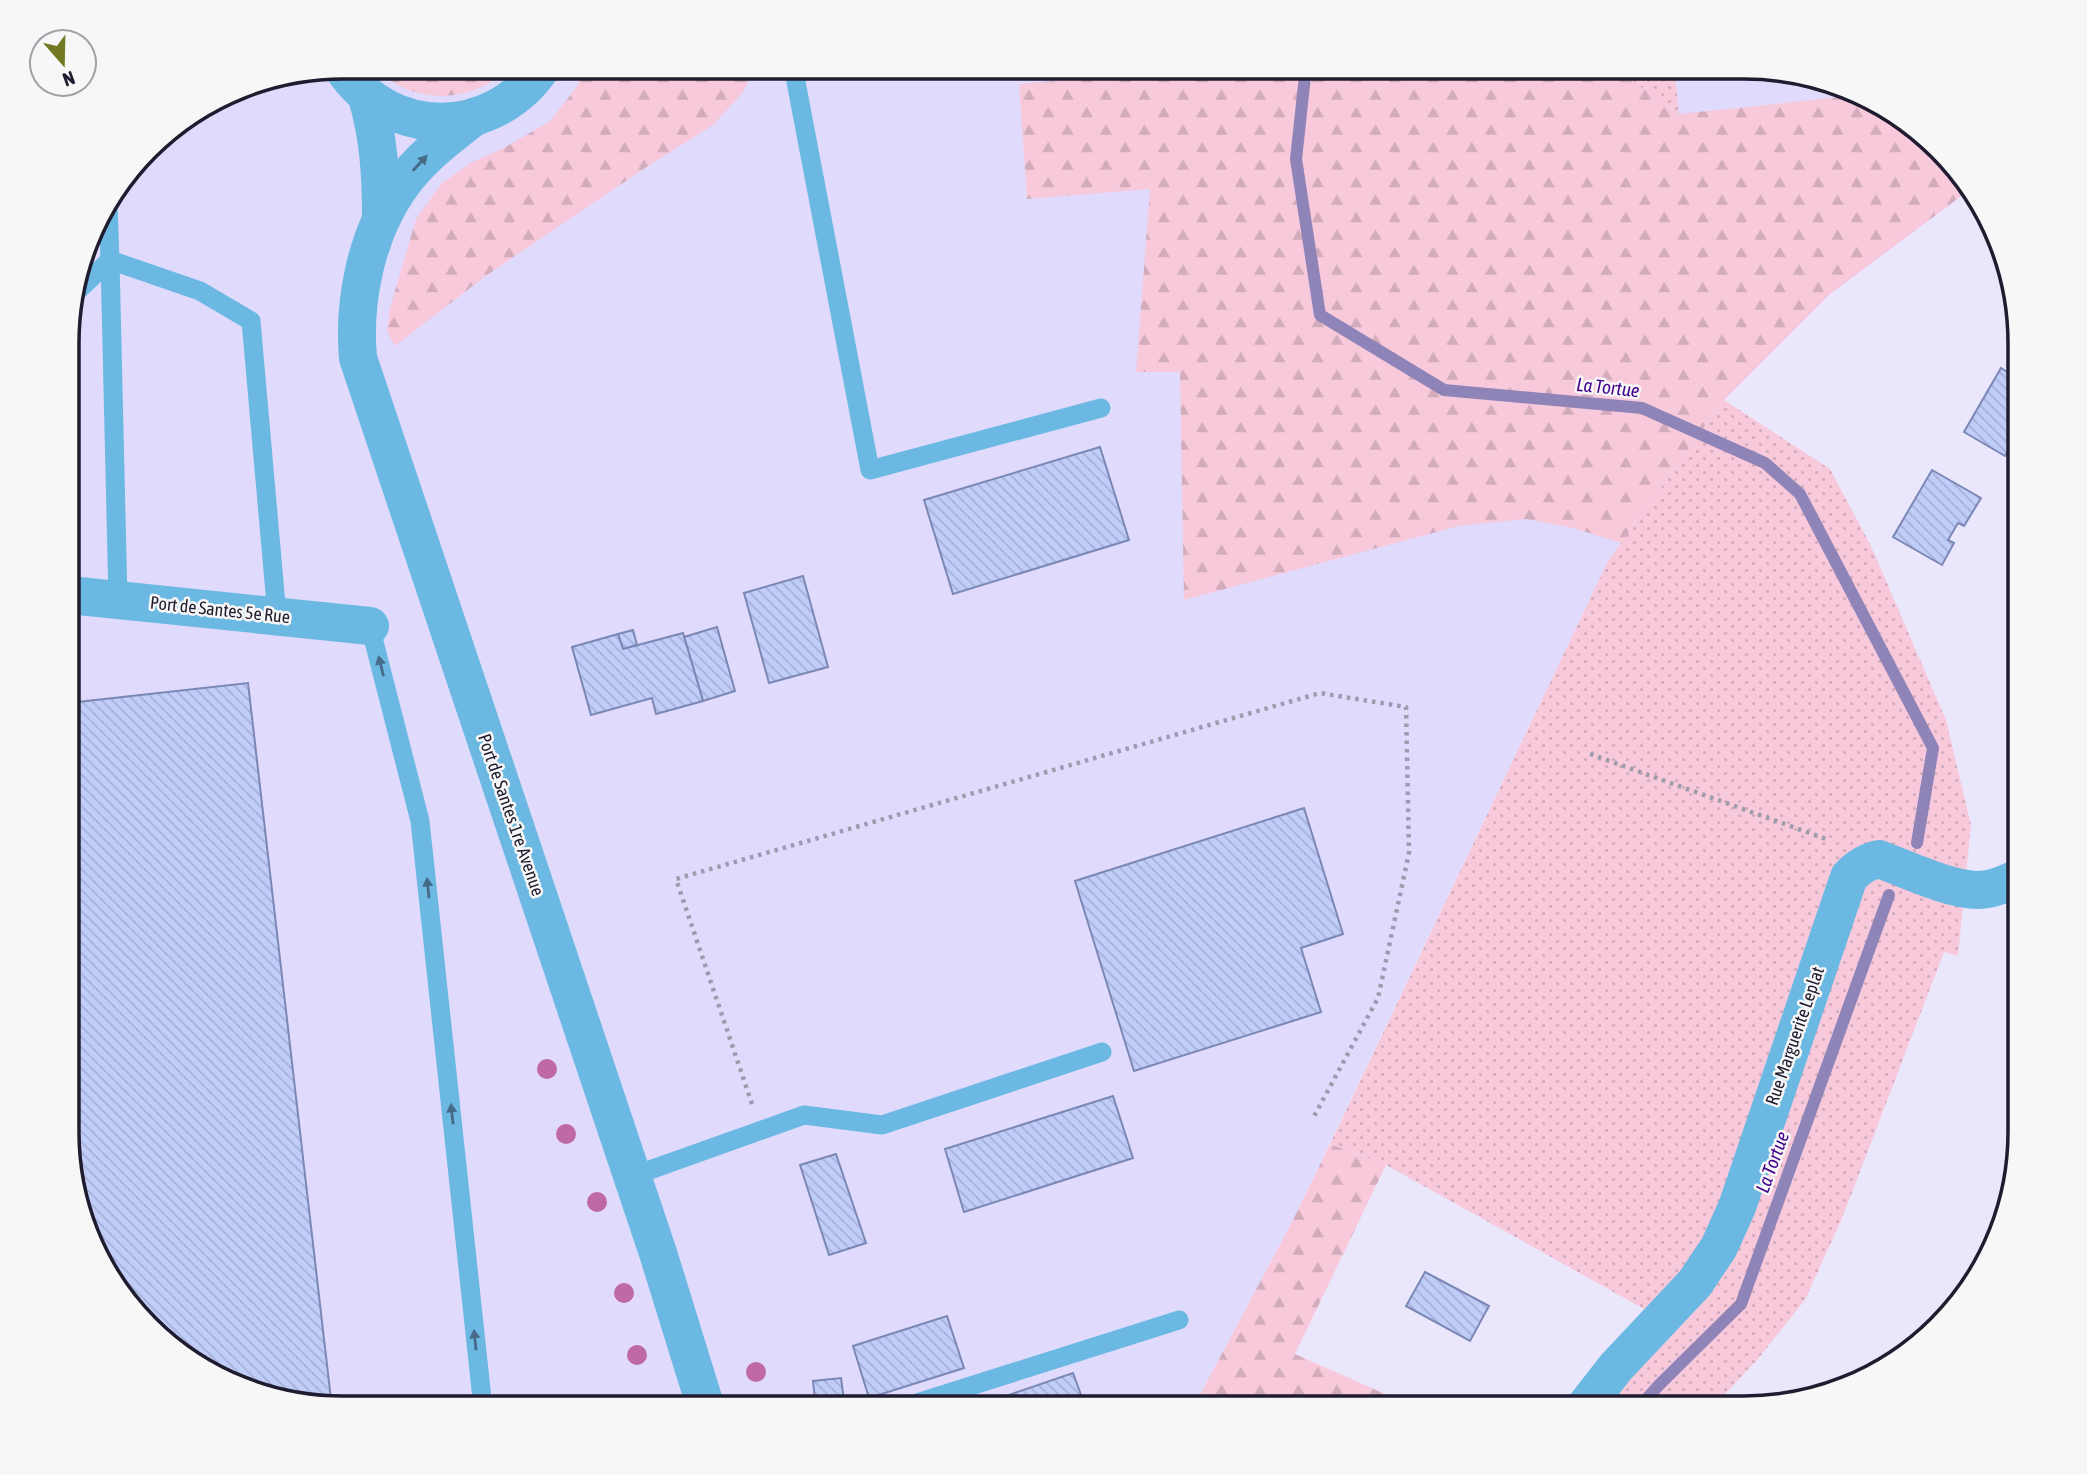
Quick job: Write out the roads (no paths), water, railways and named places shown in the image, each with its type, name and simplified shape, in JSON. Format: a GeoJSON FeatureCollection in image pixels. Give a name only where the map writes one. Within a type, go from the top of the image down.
{"type":"FeatureCollection","features":[{"type":"Feature","properties":{"kind":"street","name":"Port de Santes 1re Avenue"},"geometry":{"type":"LineString","coordinates":[[349,79],[374,120],[380,161],[381,219]]}},
{"type":"Feature","properties":{"kind":"street"},"geometry":{"type":"LineString","coordinates":[[351,79],[390,110],[417,119],[446,122],[488,113],[513,98],[532,79]]}},
{"type":"Feature","properties":{"kind":"street","name":"Port de Santes 1re Avenue"},"geometry":{"type":"LineString","coordinates":[[474,117],[444,140],[411,173],[381,219],[361,286],[356,337],[358,358],[633,1176],[702,1396]]}},
{"type":"Feature","properties":{"kind":"street","name":"Port de Santes 5e Rue"},"geometry":{"type":"LineString","coordinates":[[79,596],[370,626]]}},
{"type":"Feature","properties":{"kind":"street","name":"Rue Marguerite Leplat"},"geometry":{"type":"LineString","coordinates":[[1593,1396],[1616,1367],[1695,1283],[1719,1247],[1737,1207],[1849,877],[1868,861],[1879,859],[1963,888],[1980,890],[2008,883]]}},
{"type":"Feature","properties":{"kind":"lane"},"geometry":{"type":"LineString","coordinates":[[797,79],[870,470],[1101,408]]}},
{"type":"Feature","properties":{"kind":"lane"},"geometry":{"type":"LineString","coordinates":[[109,221],[118,600]]}},
{"type":"Feature","properties":{"kind":"lane"},"geometry":{"type":"LineString","coordinates":[[86,283],[110,260]]}},
{"type":"Feature","properties":{"kind":"lane"},"geometry":{"type":"LineString","coordinates":[[110,260],[200,291],[251,321],[278,616]]}},
{"type":"Feature","properties":{"kind":"lane"},"geometry":{"type":"LineString","coordinates":[[370,626],[421,821],[482,1396]]}},
{"type":"Feature","properties":{"kind":"lane"},"geometry":{"type":"LineString","coordinates":[[633,1176],[804,1115],[882,1125],[1102,1052]]}},
{"type":"Feature","properties":{"kind":"lane"},"geometry":{"type":"LineString","coordinates":[[939,1396],[1179,1320]]}},
{"type":"Feature","properties":{"kind":"waterway","name":"La Tortue"},"geometry":{"type":"LineString","coordinates":[[1305,79],[1296,159],[1320,315],[1444,390],[1642,408],[1765,463],[1800,494],[1933,748],[1917,843]]}},
{"type":"Feature","properties":{"kind":"waterway","name":"La Tortue"},"geometry":{"type":"LineString","coordinates":[[1649,1396],[1741,1304],[1889,895]]}}]}
